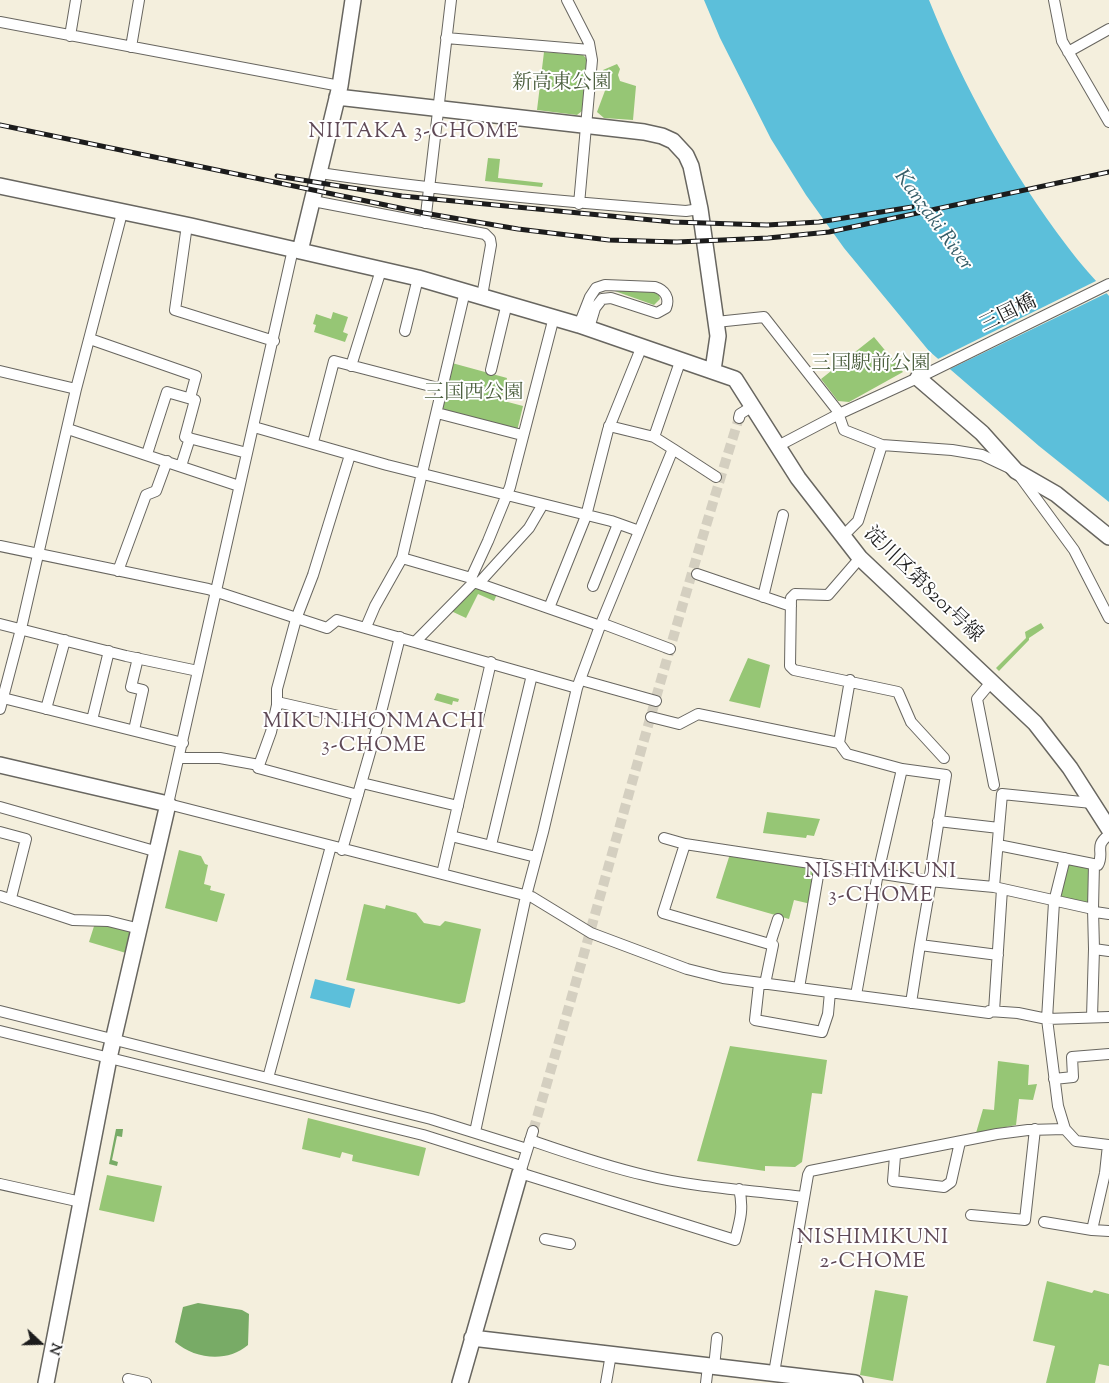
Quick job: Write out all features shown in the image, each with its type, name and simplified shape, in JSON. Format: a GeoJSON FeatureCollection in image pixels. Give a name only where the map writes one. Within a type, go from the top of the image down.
{"type":"FeatureCollection","features":[{"type":"Feature","properties":{"kind":"street"},"geometry":{"type":"LineString","coordinates":[[70,36],[76,0]]}},
{"type":"Feature","properties":{"kind":"street"},"geometry":{"type":"LineString","coordinates":[[131,47],[139,0]]}},
{"type":"Feature","properties":{"kind":"street"},"geometry":{"type":"LineString","coordinates":[[46,1383],[109,1058],[184,743],[239,486],[297,250],[320,173],[338,92],[353,0]]}},
{"type":"Feature","properties":{"kind":"street"},"geometry":{"type":"LineString","coordinates":[[425,223],[450,0]]}},
{"type":"Feature","properties":{"kind":"street"},"geometry":{"type":"LineString","coordinates":[[567,0],[590,50],[592,60],[579,204]]}},
{"type":"Feature","properties":{"kind":"street"},"geometry":{"type":"LineString","coordinates":[[1054,0],[1062,41],[1109,122]]}},
{"type":"Feature","properties":{"kind":"street"},"geometry":{"type":"LineString","coordinates":[[0,22],[131,47],[338,92],[438,108],[650,133],[673,141],[689,160],[700,209],[718,340],[713,370]]}},
{"type":"Feature","properties":{"kind":"street"},"geometry":{"type":"LineString","coordinates":[[1068,52],[1109,29]]}},
{"type":"Feature","properties":{"kind":"street"},"geometry":{"type":"LineString","coordinates":[[446,38],[590,50]]}},
{"type":"Feature","properties":{"kind":"street"},"geometry":{"type":"LineString","coordinates":[[320,173],[579,204],[686,211],[700,209]]}},
{"type":"Feature","properties":{"kind":"street","name":"淀川区第8201号線"},"geometry":{"type":"LineString","coordinates":[[0,186],[122,213],[187,225],[418,278],[584,326],[713,370],[739,382],[798,478],[860,558],[992,681],[1047,736],[1109,829]]}},
{"type":"Feature","properties":{"kind":"street"},"geometry":{"type":"LineString","coordinates":[[313,201],[483,234],[489,237],[491,246],[482,296]]}},
{"type":"Feature","properties":{"kind":"street"},"geometry":{"type":"LineString","coordinates":[[0,709],[21,629],[76,389],[122,213]]}},
{"type":"Feature","properties":{"kind":"street"},"geometry":{"type":"LineString","coordinates":[[187,225],[175,310],[274,341]]}},
{"type":"Feature","properties":{"kind":"street"},"geometry":{"type":"LineString","coordinates":[[351,366],[382,270]]}},
{"type":"Feature","properties":{"kind":"street"},"geometry":{"type":"LineString","coordinates":[[405,331],[418,278]]}},
{"type":"Feature","properties":{"kind":"street","name":"三国橋"},"geometry":{"type":"LineString","coordinates":[[778,446],[839,414],[1109,284]]}},
{"type":"Feature","properties":{"kind":"street"},"geometry":{"type":"LineString","coordinates":[[602,286],[655,287],[662,291],[667,298],[666,308],[657,313],[612,298],[602,299],[584,326],[591,293],[602,286]]}},
{"type":"Feature","properties":{"kind":"street"},"geometry":{"type":"LineString","coordinates":[[366,627],[375,606],[402,558],[465,291]]}},
{"type":"Feature","properties":{"kind":"street"},"geometry":{"type":"LineString","coordinates":[[490,370],[507,303]]}},
{"type":"Feature","properties":{"kind":"street"},"geometry":{"type":"LineString","coordinates":[[474,581],[510,487],[554,317]]}},
{"type":"Feature","properties":{"kind":"street"},"geometry":{"type":"LineString","coordinates":[[716,322],[764,317],[839,414],[844,430],[882,445],[952,450],[982,455],[1016,471],[1056,494],[1109,537]]}},
{"type":"Feature","properties":{"kind":"street"},"geometry":{"type":"LineString","coordinates":[[90,339],[196,376],[190,398]]}},
{"type":"Feature","properties":{"kind":"street"},"geometry":{"type":"LineString","coordinates":[[550,608],[586,516],[609,426],[642,346]]}},
{"type":"Feature","properties":{"kind":"street"},"geometry":{"type":"LineString","coordinates":[[654,438],[681,359]]}},
{"type":"Feature","properties":{"kind":"street"},"geometry":{"type":"LineString","coordinates":[[313,442],[334,361],[442,389]]}},
{"type":"Feature","properties":{"kind":"street"},"geometry":{"type":"LineString","coordinates":[[0,371],[76,389]]}},
{"type":"Feature","properties":{"kind":"street"},"geometry":{"type":"LineString","coordinates":[[921,376],[982,433],[1016,471],[1074,550],[1109,618]]}},
{"type":"Feature","properties":{"kind":"street"},"geometry":{"type":"LineString","coordinates":[[148,454],[168,392],[195,400],[184,437],[247,453]]}},
{"type":"Feature","properties":{"kind":"street"},"geometry":{"type":"LineString","coordinates":[[739,418],[740,414],[753,406]]}},
{"type":"Feature","properties":{"kind":"street"},"geometry":{"type":"LineString","coordinates":[[437,413],[522,435]]}},
{"type":"Feature","properties":{"kind":"street"},"geometry":{"type":"LineString","coordinates":[[254,426],[423,474],[506,494],[640,531]]}},
{"type":"Feature","properties":{"kind":"street"},"geometry":{"type":"LineString","coordinates":[[609,426],[654,438],[716,477]]}},
{"type":"Feature","properties":{"kind":"street"},"geometry":{"type":"LineString","coordinates":[[68,429],[148,454],[239,486]]}},
{"type":"Feature","properties":{"kind":"street"},"geometry":{"type":"LineString","coordinates":[[181,466],[190,438]]}},
{"type":"Feature","properties":{"kind":"street"},"geometry":{"type":"LineString","coordinates":[[843,536],[858,521],[882,445]]}},
{"type":"Feature","properties":{"kind":"street"},"geometry":{"type":"LineString","coordinates":[[468,1149],[475,1132],[526,896],[579,684],[601,624],[673,449]]}},
{"type":"Feature","properties":{"kind":"street"},"geometry":{"type":"LineString","coordinates":[[350,454],[313,575],[296,618],[277,689],[271,732],[258,768],[358,795]]}},
{"type":"Feature","properties":{"kind":"street"},"geometry":{"type":"LineString","coordinates":[[118,571],[146,495],[156,491],[168,461]]}},
{"type":"Feature","properties":{"kind":"street"},"geometry":{"type":"LineString","coordinates":[[416,641],[529,528],[543,504]]}},
{"type":"Feature","properties":{"kind":"street"},"geometry":{"type":"LineString","coordinates":[[763,597],[783,515]]}},
{"type":"Feature","properties":{"kind":"street"},"geometry":{"type":"LineString","coordinates":[[593,586],[618,524]]}},
{"type":"Feature","properties":{"kind":"street"},"geometry":{"type":"LineString","coordinates":[[0,546],[217,593],[327,628],[336,620],[366,627],[532,675],[656,701]]}},
{"type":"Feature","properties":{"kind":"street"},"geometry":{"type":"LineString","coordinates":[[402,558],[670,649]]}},
{"type":"Feature","properties":{"kind":"street"},"geometry":{"type":"LineString","coordinates":[[860,558],[828,595],[795,594],[791,598],[790,666],[794,670],[850,680],[898,692],[912,722],[944,758]]}},
{"type":"Feature","properties":{"kind":"street"},"geometry":{"type":"LineString","coordinates":[[697,574],[791,606]]}},
{"type":"Feature","properties":{"kind":"street"},"geometry":{"type":"LineString","coordinates":[[0,624],[198,671]]}},
{"type":"Feature","properties":{"kind":"street"},"geometry":{"type":"LineString","coordinates":[[342,850],[378,725],[400,637]]}},
{"type":"Feature","properties":{"kind":"street"},"geometry":{"type":"LineString","coordinates":[[46,709],[64,640]]}},
{"type":"Feature","properties":{"kind":"street"},"geometry":{"type":"LineString","coordinates":[[92,720],[109,651]]}},
{"type":"Feature","properties":{"kind":"street"},"geometry":{"type":"LineString","coordinates":[[134,730],[143,690],[131,687],[138,658]]}},
{"type":"Feature","properties":{"kind":"street"},"geometry":{"type":"LineString","coordinates":[[442,874],[491,662]]}},
{"type":"Feature","properties":{"kind":"street"},"geometry":{"type":"LineString","coordinates":[[491,845],[532,675]]}},
{"type":"Feature","properties":{"kind":"street"},"geometry":{"type":"LineString","coordinates":[[838,743],[850,680]]}},
{"type":"Feature","properties":{"kind":"street"},"geometry":{"type":"LineString","coordinates":[[992,681],[977,700],[994,785]]}},
{"type":"Feature","properties":{"kind":"street"},"geometry":{"type":"LineString","coordinates":[[3,698],[184,743]]}},
{"type":"Feature","properties":{"kind":"street"},"geometry":{"type":"LineString","coordinates":[[276,702],[378,725]]}},
{"type":"Feature","properties":{"kind":"street"},"geometry":{"type":"LineString","coordinates":[[652,716],[679,724],[698,714],[838,743],[847,754],[902,769],[946,775],[911,1003]]}},
{"type":"Feature","properties":{"kind":"street"},"geometry":{"type":"LineString","coordinates":[[180,758],[220,758],[259,765]]}},
{"type":"Feature","properties":{"kind":"street"},"geometry":{"type":"LineString","coordinates":[[0,765],[168,804],[526,896],[591,933],[686,969],[723,978],[988,1014],[989,1011],[1018,1013],[1047,1019],[1109,1017]]}},
{"type":"Feature","properties":{"kind":"street"},"geometry":{"type":"LineString","coordinates":[[856,995],[878,873],[902,769]]}},
{"type":"Feature","properties":{"kind":"street"},"geometry":{"type":"LineString","coordinates":[[362,783],[458,806]]}},
{"type":"Feature","properties":{"kind":"street"},"geometry":{"type":"LineString","coordinates":[[994,1011],[998,955],[998,845],[1002,794],[1092,803]]}},
{"type":"Feature","properties":{"kind":"street"},"geometry":{"type":"LineString","coordinates":[[0,807],[158,852]]}},
{"type":"Feature","properties":{"kind":"street"},"geometry":{"type":"LineString","coordinates":[[938,821],[999,828]]}},
{"type":"Feature","properties":{"kind":"street"},"geometry":{"type":"LineString","coordinates":[[0,832],[26,839],[11,898]]}},
{"type":"Feature","properties":{"kind":"street"},"geometry":{"type":"LineString","coordinates":[[998,845],[1098,865],[1100,862],[1099,846],[1102,839],[1109,835]]}},
{"type":"Feature","properties":{"kind":"street"},"geometry":{"type":"LineString","coordinates":[[451,836],[536,857]]}},
{"type":"Feature","properties":{"kind":"street"},"geometry":{"type":"LineString","coordinates":[[664,838],[685,844],[930,881],[998,888],[1109,914]]}},
{"type":"Feature","properties":{"kind":"street"},"geometry":{"type":"LineString","coordinates":[[685,844],[663,913],[770,944]]}},
{"type":"Feature","properties":{"kind":"street"},"geometry":{"type":"LineString","coordinates":[[262,1095],[330,846]]}},
{"type":"Feature","properties":{"kind":"street"},"geometry":{"type":"LineString","coordinates":[[1065,858],[1054,902],[1047,1019],[1058,1106],[1065,1129],[1076,1141],[1109,1145],[1105,1173],[1092,1230]]}},
{"type":"Feature","properties":{"kind":"street"},"geometry":{"type":"LineString","coordinates":[[799,988],[820,864]]}},
{"type":"Feature","properties":{"kind":"street"},"geometry":{"type":"LineString","coordinates":[[1092,1017],[1094,864]]}},
{"type":"Feature","properties":{"kind":"street"},"geometry":{"type":"LineString","coordinates":[[0,896],[11,898],[73,920],[108,921],[140,929]]}},
{"type":"Feature","properties":{"kind":"street"},"geometry":{"type":"LineString","coordinates":[[778,919],[770,944],[772,945],[755,1020],[822,1032],[828,1014],[830,992]]}},
{"type":"Feature","properties":{"kind":"street"},"geometry":{"type":"LineString","coordinates":[[920,945],[998,955]]}},
{"type":"Feature","properties":{"kind":"street"},"geometry":{"type":"LineString","coordinates":[[1094,949],[1109,951]]}},
{"type":"Feature","properties":{"kind":"street"},"geometry":{"type":"LineString","coordinates":[[0,1012],[267,1077],[475,1132],[530,1140],[586,1160],[645,1176],[696,1185],[804,1197]]}},
{"type":"Feature","properties":{"kind":"street"},"geometry":{"type":"LineString","coordinates":[[0,1031],[381,1125],[468,1149],[521,1170],[735,1240],[743,1202],[739,1189]]}},
{"type":"Feature","properties":{"kind":"street"},"geometry":{"type":"LineString","coordinates":[[1054,1080],[1073,1076],[1072,1057],[1109,1054]]}},
{"type":"Feature","properties":{"kind":"street"},"geometry":{"type":"LineString","coordinates":[[381,1125],[387,1121],[388,1114],[386,1108]]}},
{"type":"Feature","properties":{"kind":"street"},"geometry":{"type":"LineString","coordinates":[[774,1374],[810,1171],[1035,1129],[1065,1129]]}},
{"type":"Feature","properties":{"kind":"street"},"geometry":{"type":"LineString","coordinates":[[971,1215],[1025,1220],[1035,1129]]}},
{"type":"Feature","properties":{"kind":"street"},"geometry":{"type":"LineString","coordinates":[[460,1383],[530,1140]]}},
{"type":"Feature","properties":{"kind":"street"},"geometry":{"type":"LineString","coordinates":[[895,1156],[893,1181],[944,1187],[951,1182],[960,1142]]}},
{"type":"Feature","properties":{"kind":"street"},"geometry":{"type":"LineString","coordinates":[[0,1184],[81,1202]]}},
{"type":"Feature","properties":{"kind":"street"},"geometry":{"type":"LineString","coordinates":[[1044,1222],[1109,1231]]}},
{"type":"Feature","properties":{"kind":"street"},"geometry":{"type":"LineString","coordinates":[[546,1239],[570,1244]]}},
{"type":"Feature","properties":{"kind":"street"},"geometry":{"type":"LineString","coordinates":[[472,1338],[855,1383]]}},
{"type":"Feature","properties":{"kind":"street"},"geometry":{"type":"LineString","coordinates":[[706,1383],[717,1338]]}},
{"type":"Feature","properties":{"kind":"street"},"geometry":{"type":"LineString","coordinates":[[606,1383],[613,1355]]}},
{"type":"Feature","properties":{"kind":"street"},"geometry":{"type":"LineString","coordinates":[[610,1383],[613,1355]]}},
{"type":"Feature","properties":{"kind":"street"},"geometry":{"type":"LineString","coordinates":[[128,1379],[146,1383]]}},
{"type":"Feature","properties":{"kind":"green space","name":"新高東公園"},"geometry":{"type":"Polygon","coordinates":[[[544,52],[583,55],[587,59],[582,111],[577,115],[537,110],[544,52]]]}},
{"type":"Feature","properties":{"kind":"green space"},"geometry":{"type":"Polygon","coordinates":[[[617,64],[620,69],[618,75],[620,81],[636,86],[633,120],[604,118],[597,112],[606,88],[603,70],[617,64]]]}},
{"type":"Feature","properties":{"kind":"green space"},"geometry":{"type":"Polygon","coordinates":[[[488,158],[500,159],[498,178],[543,183],[542,187],[485,181],[488,158]]]}},
{"type":"Feature","properties":{"kind":"green space"},"geometry":{"type":"Polygon","coordinates":[[[609,289],[654,292],[659,295],[660,299],[654,305],[609,289]]]}},
{"type":"Feature","properties":{"kind":"green space"},"geometry":{"type":"Polygon","coordinates":[[[333,312],[348,317],[343,332],[348,334],[345,342],[314,332],[316,325],[313,324],[316,314],[331,319],[333,312]]]}},
{"type":"Feature","properties":{"kind":"green space","name":"三国駅前公園"},"geometry":{"type":"Polygon","coordinates":[[[874,337],[903,372],[849,402],[838,401],[821,379],[874,337]]]}},
{"type":"Feature","properties":{"kind":"green space","name":"三国西公園"},"geometry":{"type":"Polygon","coordinates":[[[452,363],[507,378],[502,397],[504,401],[523,406],[517,431],[440,411],[452,363]]]}},
{"type":"Feature","properties":{"kind":"green space"},"geometry":{"type":"Polygon","coordinates":[[[475,587],[497,594],[494,601],[478,594],[466,618],[451,611],[475,587]]]}},
{"type":"Feature","properties":{"kind":"green space"},"geometry":{"type":"Polygon","coordinates":[[[1041,623],[1044,628],[1029,638],[999,671],[996,668],[1026,638],[1025,632],[1041,623]]]}},
{"type":"Feature","properties":{"kind":"green space"},"geometry":{"type":"Polygon","coordinates":[[[748,658],[770,665],[760,708],[729,701],[748,658]]]}},
{"type":"Feature","properties":{"kind":"green space"},"geometry":{"type":"Polygon","coordinates":[[[437,693],[459,699],[458,702],[453,701],[452,705],[434,700],[437,693]]]}},
{"type":"Feature","properties":{"kind":"green space"},"geometry":{"type":"Polygon","coordinates":[[[767,812],[820,819],[814,836],[807,835],[806,838],[763,833],[767,812]]]}},
{"type":"Feature","properties":{"kind":"green space"},"geometry":{"type":"Polygon","coordinates":[[[179,850],[201,856],[205,864],[208,865],[204,884],[211,886],[210,890],[225,894],[217,922],[165,908],[179,850]]]}},
{"type":"Feature","properties":{"kind":"green space"},"geometry":{"type":"Polygon","coordinates":[[[730,854],[817,867],[811,904],[794,900],[789,919],[716,898],[730,854]]]}},
{"type":"Feature","properties":{"kind":"green space"},"geometry":{"type":"Polygon","coordinates":[[[1067,862],[1089,866],[1090,904],[1061,897],[1067,862]]]}},
{"type":"Feature","properties":{"kind":"green space"},"geometry":{"type":"Polygon","coordinates":[[[364,904],[385,909],[386,905],[416,913],[424,923],[440,926],[445,921],[481,929],[465,1002],[459,1004],[346,980],[364,904]]]}},
{"type":"Feature","properties":{"kind":"green space"},"geometry":{"type":"Polygon","coordinates":[[[95,923],[132,929],[126,953],[89,942],[95,923]]]}},
{"type":"Feature","properties":{"kind":"green space"},"geometry":{"type":"Polygon","coordinates":[[[730,1046],[827,1060],[822,1094],[812,1093],[802,1162],[795,1167],[765,1166],[765,1171],[697,1161],[730,1046]]]}},
{"type":"Feature","properties":{"kind":"green space"},"geometry":{"type":"Polygon","coordinates":[[[998,1061],[1029,1065],[1028,1085],[1037,1084],[1033,1100],[1019,1099],[1016,1125],[976,1133],[983,1109],[994,1110],[998,1061]]]}},
{"type":"Feature","properties":{"kind":"green space"},"geometry":{"type":"Polygon","coordinates":[[[308,1118],[426,1148],[419,1176],[352,1161],[353,1155],[342,1152],[340,1158],[302,1149],[308,1118]]]}},
{"type":"Feature","properties":{"kind":"green space"},"geometry":{"type":"Polygon","coordinates":[[[116,1129],[123,1129],[122,1137],[117,1136],[112,1160],[118,1162],[117,1166],[109,1164],[116,1129]]]}},
{"type":"Feature","properties":{"kind":"green space"},"geometry":{"type":"Polygon","coordinates":[[[107,1175],[162,1186],[154,1222],[99,1210],[107,1175]]]}},
{"type":"Feature","properties":{"kind":"green space"},"geometry":{"type":"Polygon","coordinates":[[[1047,1281],[1092,1293],[1094,1290],[1109,1294],[1109,1366],[1099,1364],[1095,1383],[1046,1383],[1055,1346],[1033,1341],[1047,1281]]]}},
{"type":"Feature","properties":{"kind":"green space"},"geometry":{"type":"Polygon","coordinates":[[[875,1290],[908,1296],[893,1381],[860,1375],[875,1290]]]}},
{"type":"Feature","properties":{"kind":"green space"},"geometry":{"type":"Polygon","coordinates":[[[198,1303],[242,1310],[249,1314],[248,1345],[231,1355],[211,1357],[192,1352],[175,1342],[183,1307],[198,1303]]]}},
{"type":"Feature","properties":{"kind":"water","name":"Kanzaki River"},"geometry":{"type":"Polygon","coordinates":[[[704,0],[929,0],[942,32],[973,96],[1008,158],[1046,218],[1082,265],[1109,296],[1109,502],[1039,446],[929,351],[844,248],[806,195],[771,139],[720,38],[704,0]]]}},
{"type":"Feature","properties":{"kind":"water"},"geometry":{"type":"Polygon","coordinates":[[[315,979],[355,989],[350,1008],[310,998],[315,979]]]}},
{"type":"Feature","properties":{"kind":"pier"},"geometry":{"type":"Polygon","coordinates":[[[1098,280],[1109,292],[948,370],[936,360],[1098,280]]]}},
{"type":"Feature","properties":{"kind":"tunnel"},"geometry":{"type":"LineString","coordinates":[[533,1131],[685,596],[739,418]]}},
{"type":"Feature","properties":{"kind":"railway"},"geometry":{"type":"LineString","coordinates":[[0,125],[424,213],[518,229],[609,240],[677,242],[768,238],[829,232],[1109,172]]}},
{"type":"Feature","properties":{"kind":"railway"},"geometry":{"type":"LineString","coordinates":[[277,176],[402,196],[673,222],[767,225],[819,222],[912,207]]}},
{"type":"Feature","properties":{"kind":"district","name":"NIITAKA 3-CHOME"},"geometry":{"type":"Point","coordinates":[414,133]}},
{"type":"Feature","properties":{"kind":"district","name":"MIKUNIHONMACHI 3-CHOME"},"geometry":{"type":"Point","coordinates":[374,735]}},
{"type":"Feature","properties":{"kind":"district","name":"NISHIMIKUNI 3-CHOME"},"geometry":{"type":"Point","coordinates":[881,885]}},
{"type":"Feature","properties":{"kind":"district","name":"NISHIMIKUNI 2-CHOME"},"geometry":{"type":"Point","coordinates":[873,1251]}}]}
